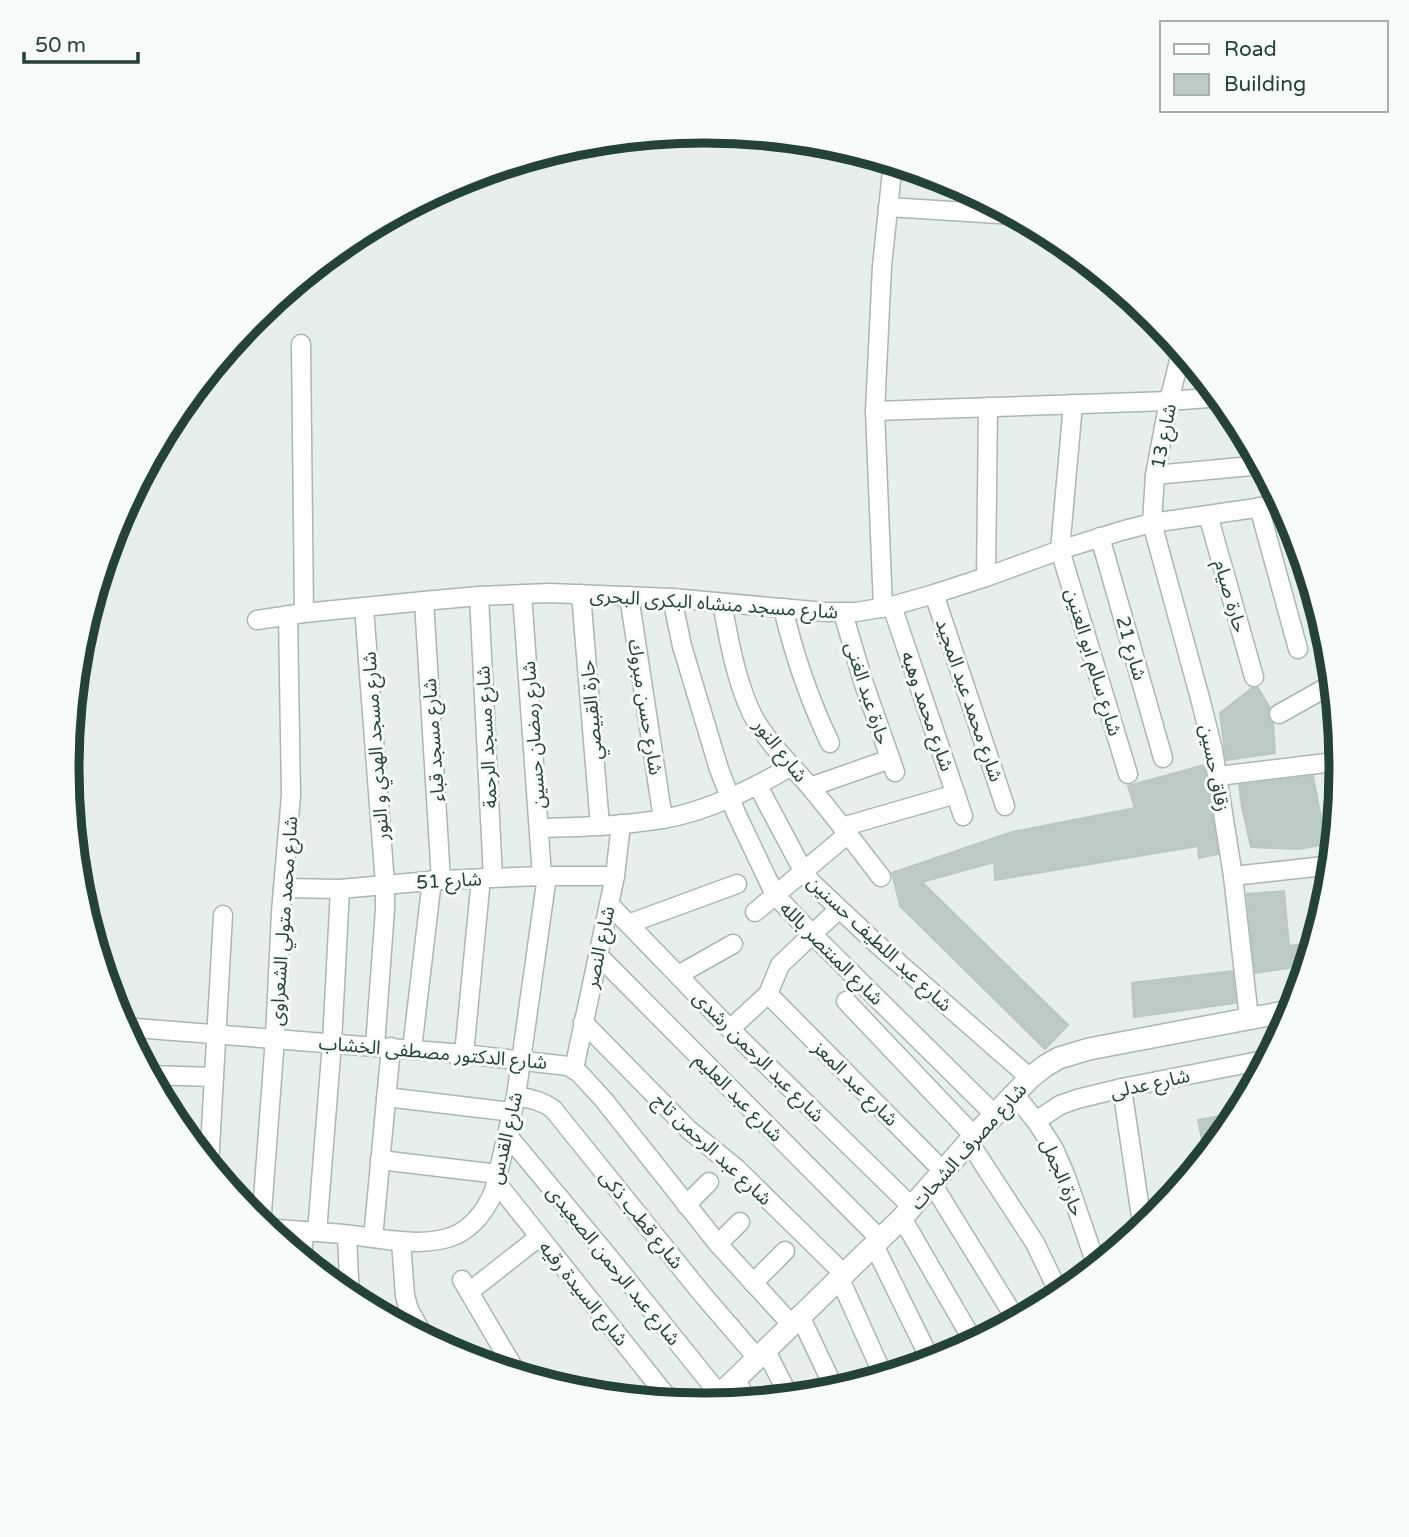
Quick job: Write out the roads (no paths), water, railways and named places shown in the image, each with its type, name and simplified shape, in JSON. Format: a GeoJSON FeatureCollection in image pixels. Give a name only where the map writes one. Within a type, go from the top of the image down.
{"type":"FeatureCollection","features":[{"type":"Feature","properties":{"kind":"street","name":"شارع محمد وهبه"},"geometry":{"type":"LineString","coordinates":[[892,172],[882,266],[875,411],[887,607],[963,816]]}},
{"type":"Feature","properties":{"kind":"street"},"geometry":{"type":"LineString","coordinates":[[888,207],[993,214]]}},
{"type":"Feature","properties":{"kind":"street","name":"شارع محمد متولي الشعراوى"},"geometry":{"type":"LineString","coordinates":[[263,1212],[291,795],[301,344]]}},
{"type":"Feature","properties":{"kind":"street","name":"شارع 13"},"geometry":{"type":"LineString","coordinates":[[1152,523],[1155,475],[1179,361]]}},
{"type":"Feature","properties":{"kind":"street"},"geometry":{"type":"LineString","coordinates":[[875,411],[1208,398]]}},
{"type":"Feature","properties":{"kind":"street"},"geometry":{"type":"LineString","coordinates":[[1060,550],[1073,404]]}},
{"type":"Feature","properties":{"kind":"street"},"geometry":{"type":"LineString","coordinates":[[986,577],[988,407]]}},
{"type":"Feature","properties":{"kind":"street"},"geometry":{"type":"LineString","coordinates":[[1155,475],[1252,466]]}},
{"type":"Feature","properties":{"kind":"street","name":"شارع مسجد منشاه البكرى البحرى"},"geometry":{"type":"LineString","coordinates":[[257,620],[424,601],[522,594],[672,598],[843,612],[887,607],[934,594],[1060,550],[1152,523],[1272,506]]}},
{"type":"Feature","properties":{"kind":"street"},"geometry":{"type":"LineString","coordinates":[[1259,508],[1297,649]]}},
{"type":"Feature","properties":{"kind":"street","name":"حارة صيام"},"geometry":{"type":"LineString","coordinates":[[1208,515],[1254,677]]}},
{"type":"Feature","properties":{"kind":"street","name":"زقاق حسين"},"geometry":{"type":"LineString","coordinates":[[1152,523],[1204,710],[1218,776],[1233,876],[1249,1018]]}},
{"type":"Feature","properties":{"kind":"street","name":"شارع 21"},"geometry":{"type":"LineString","coordinates":[[1100,537],[1163,758]]}},
{"type":"Feature","properties":{"kind":"street","name":"شارع سالم ابو العنين"},"geometry":{"type":"LineString","coordinates":[[1060,550],[1128,774]]}},
{"type":"Feature","properties":{"kind":"street","name":"شارع رمضان حسين"},"geometry":{"type":"LineString","coordinates":[[522,594],[545,876]]}},
{"type":"Feature","properties":{"kind":"street","name":"حارة القبيصي"},"geometry":{"type":"LineString","coordinates":[[581,594],[600,826]]}},
{"type":"Feature","properties":{"kind":"street","name":"شارع محمد عبد المجيد"},"geometry":{"type":"LineString","coordinates":[[934,594],[1005,806]]}},
{"type":"Feature","properties":{"kind":"street","name":"شارع مسجد الرحمة"},"geometry":{"type":"LineString","coordinates":[[464,1054],[487,878],[479,596]]}},
{"type":"Feature","properties":{"kind":"street","name":"شارع حسن مبروك"},"geometry":{"type":"LineString","coordinates":[[629,596],[663,819]]}},
{"type":"Feature","properties":{"kind":"street","name":"شارع المنتصر بالله"},"geometry":{"type":"LineString","coordinates":[[672,598],[682,646],[719,769],[775,895],[995,1115]]}},
{"type":"Feature","properties":{"kind":"street","name":"شارع مسجد قباء"},"geometry":{"type":"LineString","coordinates":[[412,1049],[436,880],[424,601]]}},
{"type":"Feature","properties":{"kind":"street","name":"شارع النور"},"geometry":{"type":"LineString","coordinates":[[722,603],[732,656],[751,711],[762,731],[881,877]]}},
{"type":"Feature","properties":{"kind":"street","name":"شارع مسجد الهدي و النور"},"geometry":{"type":"LineString","coordinates":[[364,608],[385,884],[383,1047],[386,1097],[373,1238]]}},
{"type":"Feature","properties":{"kind":"street"},"geometry":{"type":"LineString","coordinates":[[783,608],[804,681],[830,743]]}},
{"type":"Feature","properties":{"kind":"street","name":"حارة عبد الغنى"},"geometry":{"type":"LineString","coordinates":[[810,787],[893,766],[863,681],[843,612]]}},
{"type":"Feature","properties":{"kind":"street"},"geometry":{"type":"LineString","coordinates":[[1279,714],[1325,688]]}},
{"type":"Feature","properties":{"kind":"street"},"geometry":{"type":"LineString","coordinates":[[1218,776],[1330,762]]}},
{"type":"Feature","properties":{"kind":"street"},"geometry":{"type":"LineString","coordinates":[[540,828],[600,826],[663,819],[730,798],[758,786],[792,766]]}},
{"type":"Feature","properties":{"kind":"street","name":"شارع عبد اللطيف حسنين"},"geometry":{"type":"LineString","coordinates":[[758,786],[811,882],[878,945],[1030,1078]]}},
{"type":"Feature","properties":{"kind":"street"},"geometry":{"type":"LineString","coordinates":[[755,912],[845,831],[956,794]]}},
{"type":"Feature","properties":{"kind":"street","name":"شارع النصر"},"geometry":{"type":"LineString","coordinates":[[574,1069],[615,876],[621,824]]}},
{"type":"Feature","properties":{"kind":"street"},"geometry":{"type":"LineString","coordinates":[[1233,876],[1322,866]]}},
{"type":"Feature","properties":{"kind":"street","name":"شارع القدس"},"geometry":{"type":"LineString","coordinates":[[276,1224],[310,1231],[425,1241],[456,1234],[469,1227],[480,1216],[488,1204],[508,1136],[522,1059],[545,876]]}},
{"type":"Feature","properties":{"kind":"street","name":"شارع 51"},"geometry":{"type":"LineString","coordinates":[[284,888],[340,889],[436,880],[615,876]]}},
{"type":"Feature","properties":{"kind":"street"},"geometry":{"type":"LineString","coordinates":[[628,923],[737,884]]}},
{"type":"Feature","properties":{"kind":"street"},"geometry":{"type":"LineString","coordinates":[[305,1249],[310,1231],[332,1042],[340,889]]}},
{"type":"Feature","properties":{"kind":"street","name":"شارع عبد الرحمن رشدى"},"geometry":{"type":"LineString","coordinates":[[608,904],[907,1212],[970,1335]]}},
{"type":"Feature","properties":{"kind":"street"},"geometry":{"type":"LineString","coordinates":[[730,1029],[768,995],[780,965],[839,909]]}},
{"type":"Feature","properties":{"kind":"street"},"geometry":{"type":"LineString","coordinates":[[210,1151],[223,915]]}},
{"type":"Feature","properties":{"kind":"street"},"geometry":{"type":"LineString","coordinates":[[678,975],[733,944]]}},
{"type":"Feature","properties":{"kind":"street","name":"شارع عبد العليم"},"geometry":{"type":"LineString","coordinates":[[598,955],[877,1242],[927,1353]]}},
{"type":"Feature","properties":{"kind":"street","name":"شارع عبد المعز"},"geometry":{"type":"LineString","coordinates":[[768,995],[938,1179],[1012,1313]]}},
{"type":"Feature","properties":{"kind":"street"},"geometry":{"type":"LineString","coordinates":[[846,1001],[972,1139],[1035,1243],[1056,1286]]}},
{"type":"Feature","properties":{"kind":"street","name":"شارع مصرف الشحات"},"geometry":{"type":"LineString","coordinates":[[721,1394],[907,1212],[1014,1094],[1045,1066],[1074,1053],[1281,1012]]}},
{"type":"Feature","properties":{"kind":"street","name":"شارع عبد الرحمن تاج"},"geometry":{"type":"LineString","coordinates":[[583,1022],[690,1130],[736,1168],[842,1277]]}},
{"type":"Feature","properties":{"kind":"street","name":"شارع الدكتور مصطفى الخشاب"},"geometry":{"type":"LineString","coordinates":[[135,1028],[522,1059],[574,1069],[621,1121],[718,1244],[753,1283],[796,1321],[830,1381]]}},
{"type":"Feature","properties":{"kind":"street","name":"شارع عدلى"},"geometry":{"type":"LineString","coordinates":[[1036,1121],[1069,1102],[1122,1088],[1257,1061]]}},
{"type":"Feature","properties":{"kind":"street"},"geometry":{"type":"LineString","coordinates":[[159,1075],[214,1077]]}},
{"type":"Feature","properties":{"kind":"street"},"geometry":{"type":"LineString","coordinates":[[1122,1088],[1141,1217]]}},
{"type":"Feature","properties":{"kind":"street","name":"حارة الجمل"},"geometry":{"type":"LineString","coordinates":[[1014,1094],[1045,1134],[1060,1162],[1094,1258]]}},
{"type":"Feature","properties":{"kind":"street","name":"شارع قطب ذكى"},"geometry":{"type":"LineString","coordinates":[[386,1097],[514,1104],[536,1100],[545,1103],[553,1109],[703,1295],[762,1355],[784,1389]]}},
{"type":"Feature","properties":{"kind":"street","name":"شارع عبد الرحمن الصعيدى"},"geometry":{"type":"LineString","coordinates":[[508,1136],[612,1261],[709,1394]]}},
{"type":"Feature","properties":{"kind":"street"},"geometry":{"type":"LineString","coordinates":[[380,1160],[497,1178]]}},
{"type":"Feature","properties":{"kind":"street","name":"شارع السيدة رقيه"},"geometry":{"type":"LineString","coordinates":[[497,1178],[539,1237],[664,1393]]}},
{"type":"Feature","properties":{"kind":"street"},"geometry":{"type":"LineString","coordinates":[[686,1205],[709,1182]]}},
{"type":"Feature","properties":{"kind":"street"},"geometry":{"type":"LineString","coordinates":[[718,1244],[740,1222]]}},
{"type":"Feature","properties":{"kind":"street"},"geometry":{"type":"LineString","coordinates":[[347,1235],[349,1283]]}},
{"type":"Feature","properties":{"kind":"street"},"geometry":{"type":"LineString","coordinates":[[511,1363],[466,1286],[539,1237]]}},
{"type":"Feature","properties":{"kind":"street"},"geometry":{"type":"LineString","coordinates":[[401,1241],[405,1296],[418,1324]]}},
{"type":"Feature","properties":{"kind":"street"},"geometry":{"type":"LineString","coordinates":[[753,1283],[785,1251]]}},
{"type":"Feature","properties":{"kind":"street"},"geometry":{"type":"LineString","coordinates":[[842,1277],[880,1369]]}},
{"type":"Feature","properties":{"kind":"street"},"geometry":{"type":"LineString","coordinates":[[736,1379],[743,1393]]}}]}
